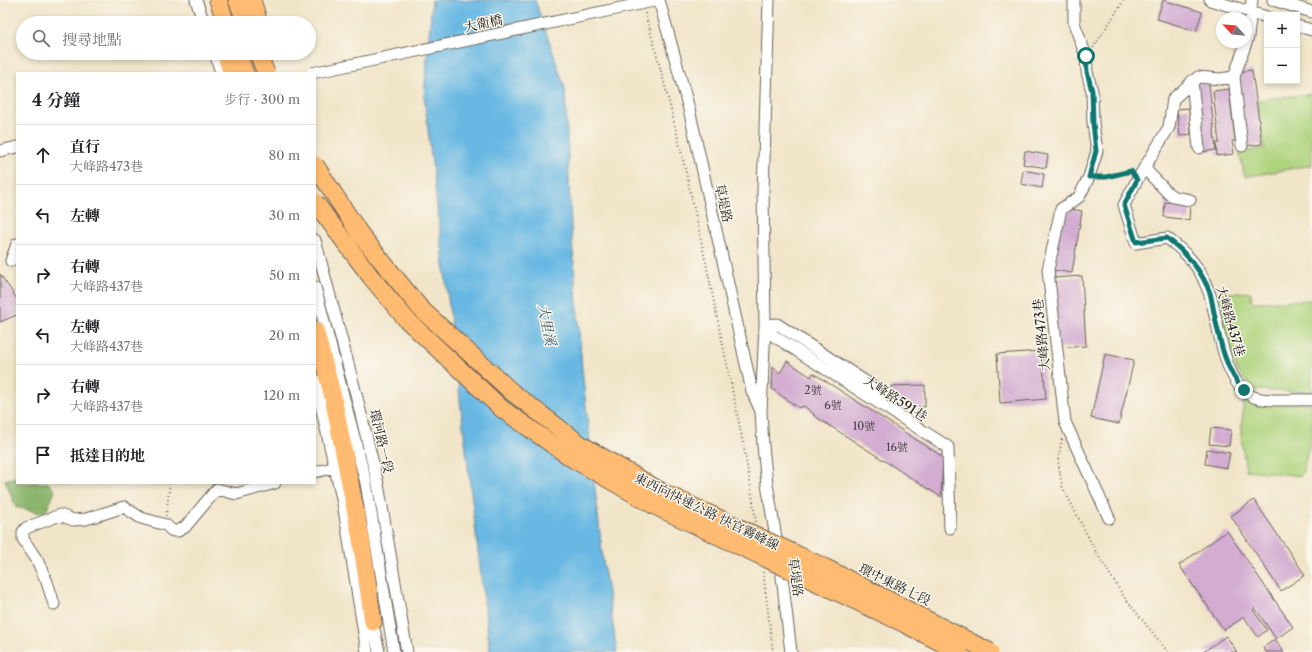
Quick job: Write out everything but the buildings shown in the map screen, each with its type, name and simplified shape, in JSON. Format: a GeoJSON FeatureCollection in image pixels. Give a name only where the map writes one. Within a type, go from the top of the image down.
{"type":"FeatureCollection","features":[{"type":"Feature","properties":{"kind":"highway"},"geometry":{"type":"LineString","coordinates":[[206,0],[212,16]]}},
{"type":"Feature","properties":{"kind":"highway"},"geometry":{"type":"LineString","coordinates":[[218,0],[224,16]]}},
{"type":"Feature","properties":{"kind":"highway"},"geometry":{"type":"LineString","coordinates":[[237,0],[243,16]]}},
{"type":"Feature","properties":{"kind":"highway"},"geometry":{"type":"LineString","coordinates":[[252,0],[257,16]]}},
{"type":"Feature","properties":{"kind":"highway"},"geometry":{"type":"LineString","coordinates":[[227,60],[232,72]]}},
{"type":"Feature","properties":{"kind":"highway"},"geometry":{"type":"LineString","coordinates":[[240,60],[245,72]]}},
{"type":"Feature","properties":{"kind":"highway","name":"東西向快速公路 快官霧峰線"},"geometry":{"type":"LineString","coordinates":[[316,167],[360,234],[420,308],[513,393],[580,444],[662,492],[826,568],[990,652]]}},
{"type":"Feature","properties":{"kind":"highway","name":"東西向快速公路 快官霧峰線"},"geometry":{"type":"LineString","coordinates":[[316,203],[371,276],[406,319],[502,409],[573,459],[657,506],[905,624],[958,652]]}},
{"type":"Feature","properties":{"kind":"highway"},"geometry":{"type":"LineString","coordinates":[[316,334],[333,397],[361,539],[373,622]]}},
{"type":"Feature","properties":{"kind":"street"},"geometry":{"type":"LineString","coordinates":[[196,0],[202,16]]}},
{"type":"Feature","properties":{"kind":"street"},"geometry":{"type":"LineString","coordinates":[[230,0],[237,16]]}},
{"type":"Feature","properties":{"kind":"street"},"geometry":{"type":"LineString","coordinates":[[245,0],[250,16]]}},
{"type":"Feature","properties":{"kind":"street","name":"大衛橋"},"geometry":{"type":"LineString","coordinates":[[316,72],[659,0]]}},
{"type":"Feature","properties":{"kind":"street","name":"草堤路"},"geometry":{"type":"LineString","coordinates":[[659,0],[689,109],[752,390],[761,411]]}},
{"type":"Feature","properties":{"kind":"street","name":"草堤路"},"geometry":{"type":"LineString","coordinates":[[769,0],[764,192],[766,325],[761,411],[766,476],[791,652]]}},
{"type":"Feature","properties":{"kind":"street","name":"大峰路473巷"},"geometry":{"type":"LineString","coordinates":[[1074,0],[1074,23],[1086,56],[1087,72],[1092,91],[1096,151],[1089,177],[1079,197],[1061,209],[1048,270],[1065,422],[1109,518]]}},
{"type":"Feature","properties":{"kind":"street"},"geometry":{"type":"LineString","coordinates":[[1210,0],[1250,12],[1252,0]]}},
{"type":"Feature","properties":{"kind":"street"},"geometry":{"type":"LineString","coordinates":[[1273,0],[1312,12]]}},
{"type":"Feature","properties":{"kind":"street"},"geometry":{"type":"LineString","coordinates":[[1252,13],[1264,16]]}},
{"type":"Feature","properties":{"kind":"street"},"geometry":{"type":"LineString","coordinates":[[1300,27],[1312,30]]}},
{"type":"Feature","properties":{"kind":"street"},"geometry":{"type":"LineString","coordinates":[[1242,146],[1234,77],[1244,48]]}},
{"type":"Feature","properties":{"kind":"street"},"geometry":{"type":"LineString","coordinates":[[217,60],[221,72]]}},
{"type":"Feature","properties":{"kind":"street"},"geometry":{"type":"LineString","coordinates":[[1199,148],[1192,81],[1198,77],[1220,79],[1234,77]]}},
{"type":"Feature","properties":{"kind":"street","name":"大峰路437巷"},"geometry":{"type":"LineString","coordinates":[[1192,81],[1173,99],[1169,128],[1144,168],[1124,205],[1136,242],[1167,238],[1192,261],[1202,276],[1210,294],[1220,343],[1236,382],[1244,390],[1257,398],[1312,400]]}},
{"type":"Feature","properties":{"kind":"street"},"geometry":{"type":"LineString","coordinates":[[0,151],[16,147]]}},
{"type":"Feature","properties":{"kind":"street"},"geometry":{"type":"LineString","coordinates":[[1144,168],[1169,194],[1174,197],[1190,200]]}},
{"type":"Feature","properties":{"kind":"street","name":"環河路一段"},"geometry":{"type":"LineString","coordinates":[[316,244],[378,484],[407,652]]}},
{"type":"Feature","properties":{"kind":"street"},"geometry":{"type":"LineString","coordinates":[[11,261],[16,247]]}},
{"type":"Feature","properties":{"kind":"street","name":"環河路一段"},"geometry":{"type":"LineString","coordinates":[[316,291],[366,483],[394,652]]}},
{"type":"Feature","properties":{"kind":"street"},"geometry":{"type":"LineString","coordinates":[[766,325],[777,324],[886,394]]}},
{"type":"Feature","properties":{"kind":"street","name":"大峰路591巷"},"geometry":{"type":"LineString","coordinates":[[766,325],[774,336],[948,447],[950,528]]}},
{"type":"Feature","properties":{"kind":"street"},"geometry":{"type":"LineString","coordinates":[[316,384],[343,503],[367,652]]}},
{"type":"Feature","properties":{"kind":"street"},"geometry":{"type":"LineString","coordinates":[[316,472],[336,467]]}},
{"type":"Feature","properties":{"kind":"street"},"geometry":{"type":"LineString","coordinates":[[54,604],[47,582],[37,560],[23,539],[23,532],[26,528],[60,515],[73,520],[86,519],[124,507],[141,518],[166,525],[171,530],[182,530],[217,489],[236,494],[271,484]]}},
{"type":"Feature","properties":{"kind":"street"},"geometry":{"type":"LineString","coordinates":[[343,503],[354,534],[360,576],[373,622],[379,652]]}},
{"type":"Feature","properties":{"kind":"street","name":"環中東路七段"},"geometry":{"type":"LineString","coordinates":[[776,542],[1000,652]]}},
{"type":"Feature","properties":{"kind":"street"},"geometry":{"type":"LineString","coordinates":[[780,568],[903,627],[951,652]]}},
{"type":"Feature","properties":{"kind":"path"},"geometry":{"type":"LineString","coordinates":[[1086,56],[1124,0]]}},
{"type":"Feature","properties":{"kind":"path"},"geometry":{"type":"LineString","coordinates":[[643,7],[673,118],[702,243],[744,447],[757,527]]}},
{"type":"Feature","properties":{"kind":"path"},"geometry":{"type":"LineString","coordinates":[[1089,177],[1106,177],[1131,171],[1137,180]]}},
{"type":"Feature","properties":{"kind":"path"},"geometry":{"type":"LineString","coordinates":[[1065,422],[1058,460],[1062,486],[1096,552],[1124,597],[1168,652]]}},
{"type":"Feature","properties":{"kind":"path"},"geometry":{"type":"LineString","coordinates":[[166,525],[170,484]]}},
{"type":"Feature","properties":{"kind":"path"},"geometry":{"type":"LineString","coordinates":[[762,566],[772,652]]}},
{"type":"Feature","properties":{"kind":"green space"},"geometry":{"type":"Polygon","coordinates":[[[1312,94],[1312,165],[1245,177],[1239,153],[1264,148],[1258,100],[1312,94]]]}},
{"type":"Feature","properties":{"kind":"green space"},"geometry":{"type":"Polygon","coordinates":[[[1251,292],[1252,302],[1312,300],[1312,392],[1253,390],[1237,370],[1227,341],[1216,294],[1251,292]]]}},
{"type":"Feature","properties":{"kind":"green space"},"geometry":{"type":"Polygon","coordinates":[[[1244,397],[1312,404],[1312,437],[1301,476],[1246,470],[1241,435],[1244,397]]]}},
{"type":"Feature","properties":{"kind":"green space"},"geometry":{"type":"Polygon","coordinates":[[[16,477],[16,484],[49,484],[55,491],[45,514],[16,507],[5,480],[16,477]]]}},
{"type":"Feature","properties":{"kind":"water","name":"大里溪"},"geometry":{"type":"Polygon","coordinates":[[[432,0],[535,0],[565,88],[571,226],[582,369],[603,561],[617,652],[490,652],[424,96],[432,0]]]}},
{"type":"Feature","properties":{"kind":"route"},"geometry":{"type":"LineString","coordinates":[[1086,56],[1087,72],[1092,91],[1096,151],[1089,177],[1106,177],[1131,171],[1137,180],[1124,205],[1136,242],[1167,238],[1181,249],[1192,261],[1202,276],[1210,294],[1220,343],[1236,382],[1244,390]]}}]}
